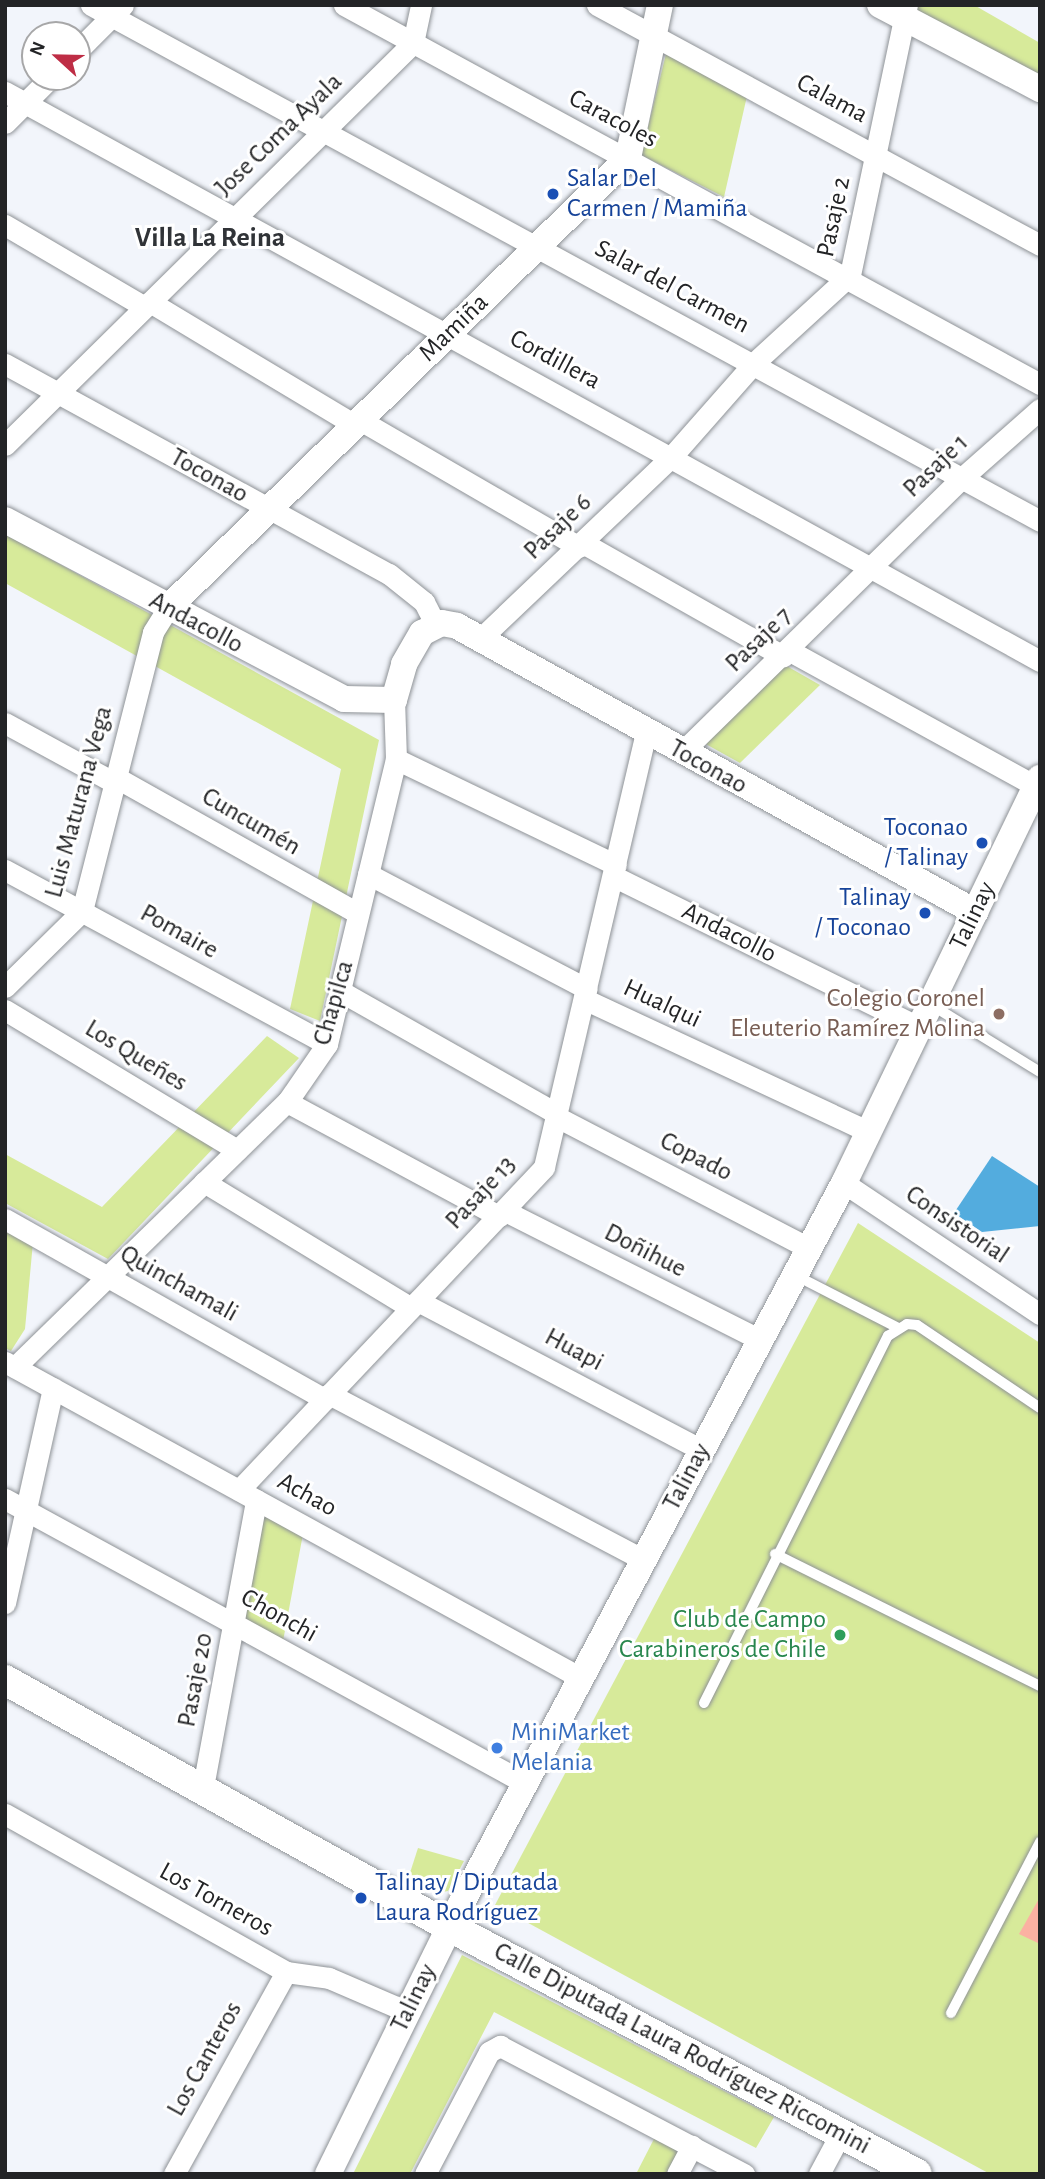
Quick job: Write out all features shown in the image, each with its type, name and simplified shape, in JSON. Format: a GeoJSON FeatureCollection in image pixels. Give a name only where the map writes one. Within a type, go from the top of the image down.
{"type":"FeatureCollection","features":[{"type":"Feature","properties":{"kind":"main road","name":"Calle Diputada Laura Rodríguez Riccomini"},"geometry":{"type":"LineString","coordinates":[[5,1680],[203,1787],[450,1927],[917,2174]]}},
{"type":"Feature","properties":{"kind":"street","name":"Salar del Carmen"},"geometry":{"type":"LineString","coordinates":[[91,5],[117,11],[321,132],[754,363],[1040,522]]}},
{"type":"Feature","properties":{"kind":"street","name":"Caracoles"},"geometry":{"type":"LineString","coordinates":[[344,5],[849,275],[1040,384]]}},
{"type":"Feature","properties":{"kind":"street"},"geometry":{"type":"LineString","coordinates":[[413,43],[421,5]]}},
{"type":"Feature","properties":{"kind":"street","name":"Calama"},"geometry":{"type":"LineString","coordinates":[[597,5],[1040,245]]}},
{"type":"Feature","properties":{"kind":"street"},"geometry":{"type":"LineString","coordinates":[[628,158],[660,5]]}},
{"type":"Feature","properties":{"kind":"street"},"geometry":{"type":"LineString","coordinates":[[893,9],[1040,89]]}},
{"type":"Feature","properties":{"kind":"street","name":"Pasaje 2"},"geometry":{"type":"LineString","coordinates":[[673,455],[754,363],[849,275],[876,154],[893,9]]}},
{"type":"Feature","properties":{"kind":"street"},"geometry":{"type":"LineString","coordinates":[[91,37],[117,11]]}},
{"type":"Feature","properties":{"kind":"street","name":"Jose Coma Ayala"},"geometry":{"type":"LineString","coordinates":[[5,445],[413,43]]}},
{"type":"Feature","properties":{"kind":"street"},"geometry":{"type":"LineString","coordinates":[[5,123],[37,91]]}},
{"type":"Feature","properties":{"kind":"street","name":"Cordillera"},"geometry":{"type":"LineString","coordinates":[[5,92],[233,219],[673,455],[1040,661]]}},
{"type":"Feature","properties":{"kind":"street","name":"Mamiña"},"geometry":{"type":"LineString","coordinates":[[168,608],[628,158]]}},
{"type":"Feature","properties":{"kind":"street"},"geometry":{"type":"LineString","coordinates":[[5,225],[581,545],[1038,782]]}},
{"type":"Feature","properties":{"kind":"street","name":"Toconao"},"geometry":{"type":"LineString","coordinates":[[5,364],[389,574],[424,602],[439,624],[480,639],[646,733],[975,912]]}},
{"type":"Feature","properties":{"kind":"street","name":"Pasaje 1"},"geometry":{"type":"LineString","coordinates":[[873,567],[962,478],[1040,409]]}},
{"type":"Feature","properties":{"kind":"street","name":"Pasaje 6"},"geometry":{"type":"LineString","coordinates":[[480,639],[673,455]]}},
{"type":"Feature","properties":{"kind":"street","name":"Andacollo"},"geometry":{"type":"LineString","coordinates":[[5,520],[329,693],[360,702],[394,700]]}},
{"type":"Feature","properties":{"kind":"street","name":"Pasaje 7"},"geometry":{"type":"LineString","coordinates":[[682,752],[787,654],[873,567]]}},
{"type":"Feature","properties":{"kind":"street","name":"Luis Maturana Vega"},"geometry":{"type":"LineString","coordinates":[[5,987],[82,911],[153,632],[168,608]]}},
{"type":"Feature","properties":{"kind":"street","name":"Chapilca"},"geometry":{"type":"LineString","coordinates":[[10,1364],[108,1276],[287,1102],[327,1044],[396,759],[394,700],[412,646],[439,624]]}},
{"type":"Feature","properties":{"kind":"street","name":"Cuncumén"},"geometry":{"type":"LineString","coordinates":[[5,723],[116,780],[358,913]]}},
{"type":"Feature","properties":{"kind":"street","name":"Pasaje 13"},"geometry":{"type":"LineString","coordinates":[[248,1495],[327,1397],[544,1167],[646,733]]}},
{"type":"Feature","properties":{"kind":"street","name":"Andacollo"},"geometry":{"type":"LineString","coordinates":[[396,759],[614,870],[925,1016]]}},
{"type":"Feature","properties":{"kind":"street","name":"Talinay"},"geometry":{"type":"LineString","coordinates":[[328,2174],[450,1927],[844,1183],[1038,782]]}},
{"type":"Feature","properties":{"kind":"street","name":"Pomaire"},"geometry":{"type":"LineString","coordinates":[[5,870],[327,1044]]}},
{"type":"Feature","properties":{"kind":"street","name":"Hualqui"},"geometry":{"type":"LineString","coordinates":[[368,874],[586,994],[869,1132]]}},
{"type":"Feature","properties":{"kind":"street","name":"Copado"},"geometry":{"type":"LineString","coordinates":[[340,991],[557,1116],[809,1248]]}},
{"type":"Feature","properties":{"kind":"street","name":"Los Queñes"},"geometry":{"type":"LineString","coordinates":[[5,1010],[237,1150]]}},
{"type":"Feature","properties":{"kind":"street","name":"Doñihue"},"geometry":{"type":"LineString","coordinates":[[287,1102],[502,1214],[760,1340]]}},
{"type":"Feature","properties":{"kind":"street","name":"Huapi"},"geometry":{"type":"LineString","coordinates":[[204,1182],[415,1305],[702,1450]]}},
{"type":"Feature","properties":{"kind":"street","name":"Consistorial"},"geometry":{"type":"LineString","coordinates":[[844,1183],[1040,1314]]}},
{"type":"Feature","properties":{"kind":"street","name":"Quinchamali"},"geometry":{"type":"LineString","coordinates":[[5,1219],[327,1397],[643,1560]]}},
{"type":"Feature","properties":{"kind":"street","name":"Achao"},"geometry":{"type":"LineString","coordinates":[[10,1364],[581,1678]]}},
{"type":"Feature","properties":{"kind":"street"},"geometry":{"type":"LineString","coordinates":[[5,1603],[53,1388]]}},
{"type":"Feature","properties":{"kind":"street","name":"Pasaje 20"},"geometry":{"type":"LineString","coordinates":[[203,1787],[236,1625],[248,1495]]}},
{"type":"Feature","properties":{"kind":"street","name":"Chonchi"},"geometry":{"type":"LineString","coordinates":[[5,1499],[525,1783]]}},
{"type":"Feature","properties":{"kind":"street","name":"Los Torneros"},"geometry":{"type":"LineString","coordinates":[[5,1814],[286,1972],[329,1978],[408,2012]]}},
{"type":"Feature","properties":{"kind":"street","name":"Los Canteros"},"geometry":{"type":"LineString","coordinates":[[174,2174],[286,1972]]}},
{"type":"Feature","properties":{"kind":"street"},"geometry":{"type":"LineString","coordinates":[[432,2171],[496,2047],[744,2174]]}},
{"type":"Feature","properties":{"kind":"street"},"geometry":{"type":"LineString","coordinates":[[819,2174],[841,2133]]}},
{"type":"Feature","properties":{"kind":"street"},"geometry":{"type":"LineString","coordinates":[[677,2174],[692,2146]]}},
{"type":"Feature","properties":{"kind":"lane"},"geometry":{"type":"LineString","coordinates":[[925,1016],[1040,1072]]}},
{"type":"Feature","properties":{"kind":"lane"},"geometry":{"type":"LineString","coordinates":[[795,1275],[898,1328],[917,1325],[1040,1408]]}},
{"type":"Feature","properties":{"kind":"lane"},"geometry":{"type":"LineString","coordinates":[[704,1703],[775,1554],[877,1354],[898,1328]]}},
{"type":"Feature","properties":{"kind":"lane"},"geometry":{"type":"LineString","coordinates":[[775,1554],[1040,1686]]}},
{"type":"Feature","properties":{"kind":"lane"},"geometry":{"type":"LineString","coordinates":[[951,2013],[1040,1842]]}},
{"type":"Feature","properties":{"kind":"green space"},"geometry":{"type":"Polygon","coordinates":[[[974,5],[1040,43],[1040,80],[910,7],[974,5]]]}},
{"type":"Feature","properties":{"kind":"green space"},"geometry":{"type":"Polygon","coordinates":[[[666,54],[747,96],[724,197],[641,155],[666,54]]]}},
{"type":"Feature","properties":{"kind":"green space"},"geometry":{"type":"Polygon","coordinates":[[[5,534],[379,740],[320,1021],[290,1009],[341,769],[5,583],[5,534]]]}},
{"type":"Feature","properties":{"kind":"green space"},"geometry":{"type":"Polygon","coordinates":[[[785,665],[820,685],[740,763],[702,742],[785,665]]]}},
{"type":"Feature","properties":{"kind":"green space"},"geometry":{"type":"Polygon","coordinates":[[[267,1036],[299,1058],[108,1259],[5,1203],[5,1154],[102,1207],[267,1036]]]}},
{"type":"Feature","properties":{"kind":"green space","name":"Club de Campo Carabineros de Chile"},"geometry":{"type":"Polygon","coordinates":[[[858,1223],[1040,1343],[1040,2174],[990,2174],[495,1905],[858,1223]]]}},
{"type":"Feature","properties":{"kind":"green space"},"geometry":{"type":"Polygon","coordinates":[[[5,1228],[33,1242],[25,1329],[11,1351],[5,1348],[5,1228]]]}},
{"type":"Feature","properties":{"kind":"green space"},"geometry":{"type":"Polygon","coordinates":[[[260,1509],[303,1534],[283,1641],[242,1620],[260,1509]]]}},
{"type":"Feature","properties":{"kind":"green space"},"geometry":{"type":"Polygon","coordinates":[[[418,1848],[464,1861],[448,1891],[437,1893],[408,1879],[418,1848]]]}},
{"type":"Feature","properties":{"kind":"green space"},"geometry":{"type":"Polygon","coordinates":[[[462,1955],[774,2117],[756,2148],[494,2012],[410,2174],[353,2174],[462,1955]]]}},
{"type":"Feature","properties":{"kind":"green space"},"geometry":{"type":"Polygon","coordinates":[[[656,2135],[683,2149],[670,2174],[636,2174],[656,2135]]]}},
{"type":"Feature","properties":{"kind":"water"},"geometry":{"type":"Polygon","coordinates":[[[992,1156],[1040,1187],[1040,1226],[982,1232],[954,1213],[992,1156]]]}},
{"type":"Feature","properties":{"kind":"building"},"geometry":{"type":"Polygon","coordinates":[[[1040,1897],[1040,1944],[1019,1934],[1040,1897]]]}},
{"type":"Feature","properties":{"kind":"place","name":"Salar Del Carmen / Mamiña"},"geometry":{"type":"Point","coordinates":[553,194]}},
{"type":"Feature","properties":{"kind":"place","name":"Toconao / Talinay"},"geometry":{"type":"Point","coordinates":[982,843]}},
{"type":"Feature","properties":{"kind":"place","name":"Talinay / Toconao"},"geometry":{"type":"Point","coordinates":[925,913]}},
{"type":"Feature","properties":{"kind":"place","name":"Colegio Coronel Eleuterio Ramírez Molina"},"geometry":{"type":"Point","coordinates":[999,1014]}},
{"type":"Feature","properties":{"kind":"place","name":"Club de Campo Carabineros de Chile"},"geometry":{"type":"Point","coordinates":[840,1635]}},
{"type":"Feature","properties":{"kind":"place","name":"MiniMarket Melania"},"geometry":{"type":"Point","coordinates":[497,1748]}},
{"type":"Feature","properties":{"kind":"place","name":"Talinay / Diputada Laura Rodríguez"},"geometry":{"type":"Point","coordinates":[361,1898]}},
{"type":"Feature","properties":{"kind":"district","name":"Villa La Reina"},"geometry":{"type":"Point","coordinates":[210,238]}}]}
